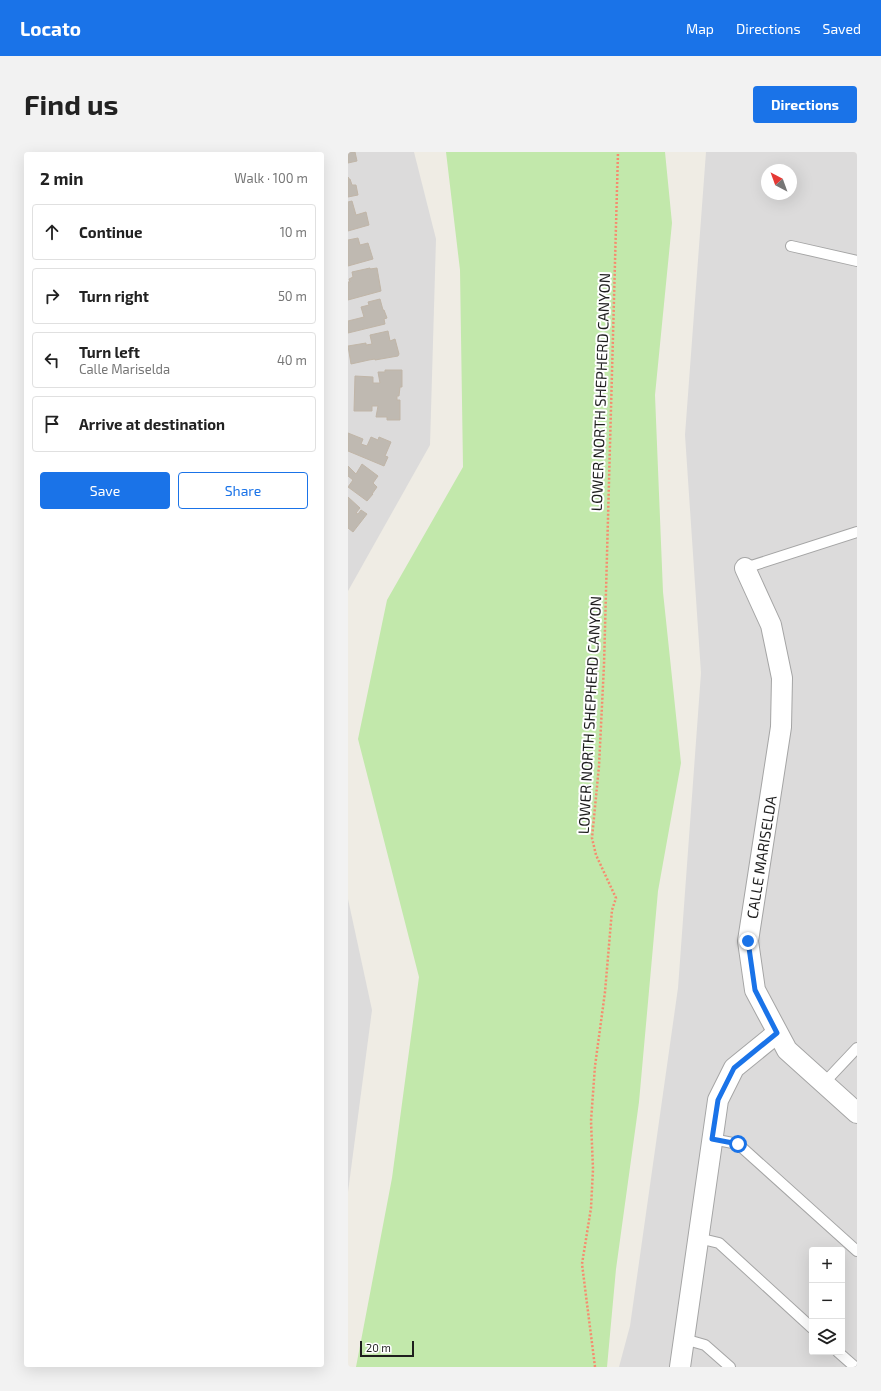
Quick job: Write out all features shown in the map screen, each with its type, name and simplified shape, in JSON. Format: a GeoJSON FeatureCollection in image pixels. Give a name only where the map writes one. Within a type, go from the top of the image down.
{"type":"FeatureCollection","features":[{"type":"Feature","properties":{"kind":"street","name":"CALLE MARISELDA"},"geometry":{"type":"LineString","coordinates":[[745,568],[771,625],[782,678],[781,727],[748,941],[755,990],[787,1050],[857,1114]]}},
{"type":"Feature","properties":{"kind":"street"},"geometry":{"type":"LineString","coordinates":[[680,1367],[718,1100],[734,1068],[777,1033]]}},
{"type":"Feature","properties":{"kind":"lane"},"geometry":{"type":"LineString","coordinates":[[791,246],[857,261]]}},
{"type":"Feature","properties":{"kind":"lane"},"geometry":{"type":"LineString","coordinates":[[745,568],[857,532]]}},
{"type":"Feature","properties":{"kind":"lane"},"geometry":{"type":"LineString","coordinates":[[824,1083],[857,1048]]}},
{"type":"Feature","properties":{"kind":"lane"},"geometry":{"type":"LineString","coordinates":[[712,1139],[738,1144],[857,1251]]}},
{"type":"Feature","properties":{"kind":"lane"},"geometry":{"type":"LineString","coordinates":[[698,1238],[719,1242],[809,1325]]}},
{"type":"Feature","properties":{"kind":"lane"},"geometry":{"type":"LineString","coordinates":[[684,1339],[706,1345],[730,1367]]}},
{"type":"Feature","properties":{"kind":"lane"},"geometry":{"type":"LineString","coordinates":[[841,1355],[855,1367]]}},
{"type":"Feature","properties":{"kind":"path","name":"LOWER NORTH SHEPHERD CANYON"},"geometry":{"type":"LineString","coordinates":[[595,1367],[582,1264],[591,1208],[593,1170],[591,1121],[595,1066],[605,992],[612,910],[616,898],[596,855],[592,838],[599,766],[604,665],[618,152]]}},
{"type":"Feature","properties":{"kind":"shaded area"},"geometry":{"type":"Polygon","coordinates":[[[348,152],[414,152],[436,239],[430,445],[348,591],[348,152]]]}},
{"type":"Feature","properties":{"kind":"shaded area"},"geometry":{"type":"Polygon","coordinates":[[[706,152],[857,152],[857,1367],[619,1367],[630,1326],[678,988],[701,673],[685,435],[706,152]]]}},
{"type":"Feature","properties":{"kind":"shaded area"},"geometry":{"type":"Polygon","coordinates":[[[348,899],[372,1010],[348,1192],[348,899]]]}},
{"type":"Feature","properties":{"kind":"green space"},"geometry":{"type":"Polygon","coordinates":[[[446,152],[665,152],[672,223],[655,395],[663,592],[681,763],[658,891],[639,1102],[616,1269],[607,1367],[356,1367],[392,1178],[419,977],[358,739],[387,600],[463,467],[460,270],[446,152]]]}},
{"type":"Feature","properties":{"kind":"building"},"geometry":{"type":"Polygon","coordinates":[[[348,152],[355,152],[357,161],[348,163],[348,152]]]}},
{"type":"Feature","properties":{"kind":"building"},"geometry":{"type":"Polygon","coordinates":[[[348,177],[352,185],[356,185],[358,195],[348,197],[348,177]]]}},
{"type":"Feature","properties":{"kind":"building"},"geometry":{"type":"Polygon","coordinates":[[[352,201],[356,215],[366,212],[369,225],[348,231],[348,202],[352,201]]]}},
{"type":"Feature","properties":{"kind":"building"},"geometry":{"type":"Polygon","coordinates":[[[358,238],[360,245],[368,243],[373,259],[348,266],[348,240],[358,238]]]}},
{"type":"Feature","properties":{"kind":"building"},"geometry":{"type":"Polygon","coordinates":[[[377,268],[381,291],[348,300],[348,282],[350,282],[349,279],[353,277],[352,272],[377,268]]]}},
{"type":"Feature","properties":{"kind":"building"},"geometry":{"type":"Polygon","coordinates":[[[380,299],[387,318],[384,319],[385,324],[348,333],[348,321],[364,317],[361,307],[369,305],[368,302],[380,299]]]}},
{"type":"Feature","properties":{"kind":"building"},"geometry":{"type":"Polygon","coordinates":[[[388,331],[390,341],[395,339],[399,354],[398,356],[351,364],[348,346],[366,343],[366,345],[372,344],[370,335],[388,331]]]}},
{"type":"Feature","properties":{"kind":"building"},"geometry":{"type":"Polygon","coordinates":[[[385,370],[402,370],[402,387],[400,387],[399,396],[397,396],[397,400],[400,400],[400,420],[387,420],[387,417],[376,417],[378,406],[372,406],[372,411],[354,411],[355,376],[373,377],[373,383],[380,383],[378,372],[385,372],[385,370]]]}},
{"type":"Feature","properties":{"kind":"building"},"geometry":{"type":"Polygon","coordinates":[[[348,433],[363,439],[361,444],[367,446],[371,437],[378,440],[379,437],[391,442],[385,456],[388,457],[384,466],[348,451],[348,433]]]}},
{"type":"Feature","properties":{"kind":"building"},"geometry":{"type":"Polygon","coordinates":[[[362,464],[378,476],[373,483],[377,487],[367,501],[348,487],[353,480],[348,476],[348,466],[356,474],[362,464]]]}},
{"type":"Feature","properties":{"kind":"building"},"geometry":{"type":"Polygon","coordinates":[[[348,497],[360,508],[356,513],[358,514],[361,510],[367,514],[353,532],[348,528],[348,497]]]}},
{"type":"Feature","properties":{"kind":"route"},"geometry":{"type":"LineString","coordinates":[[738,1144],[712,1139],[718,1100],[734,1068],[777,1033],[755,990],[748,941]]}}]}
